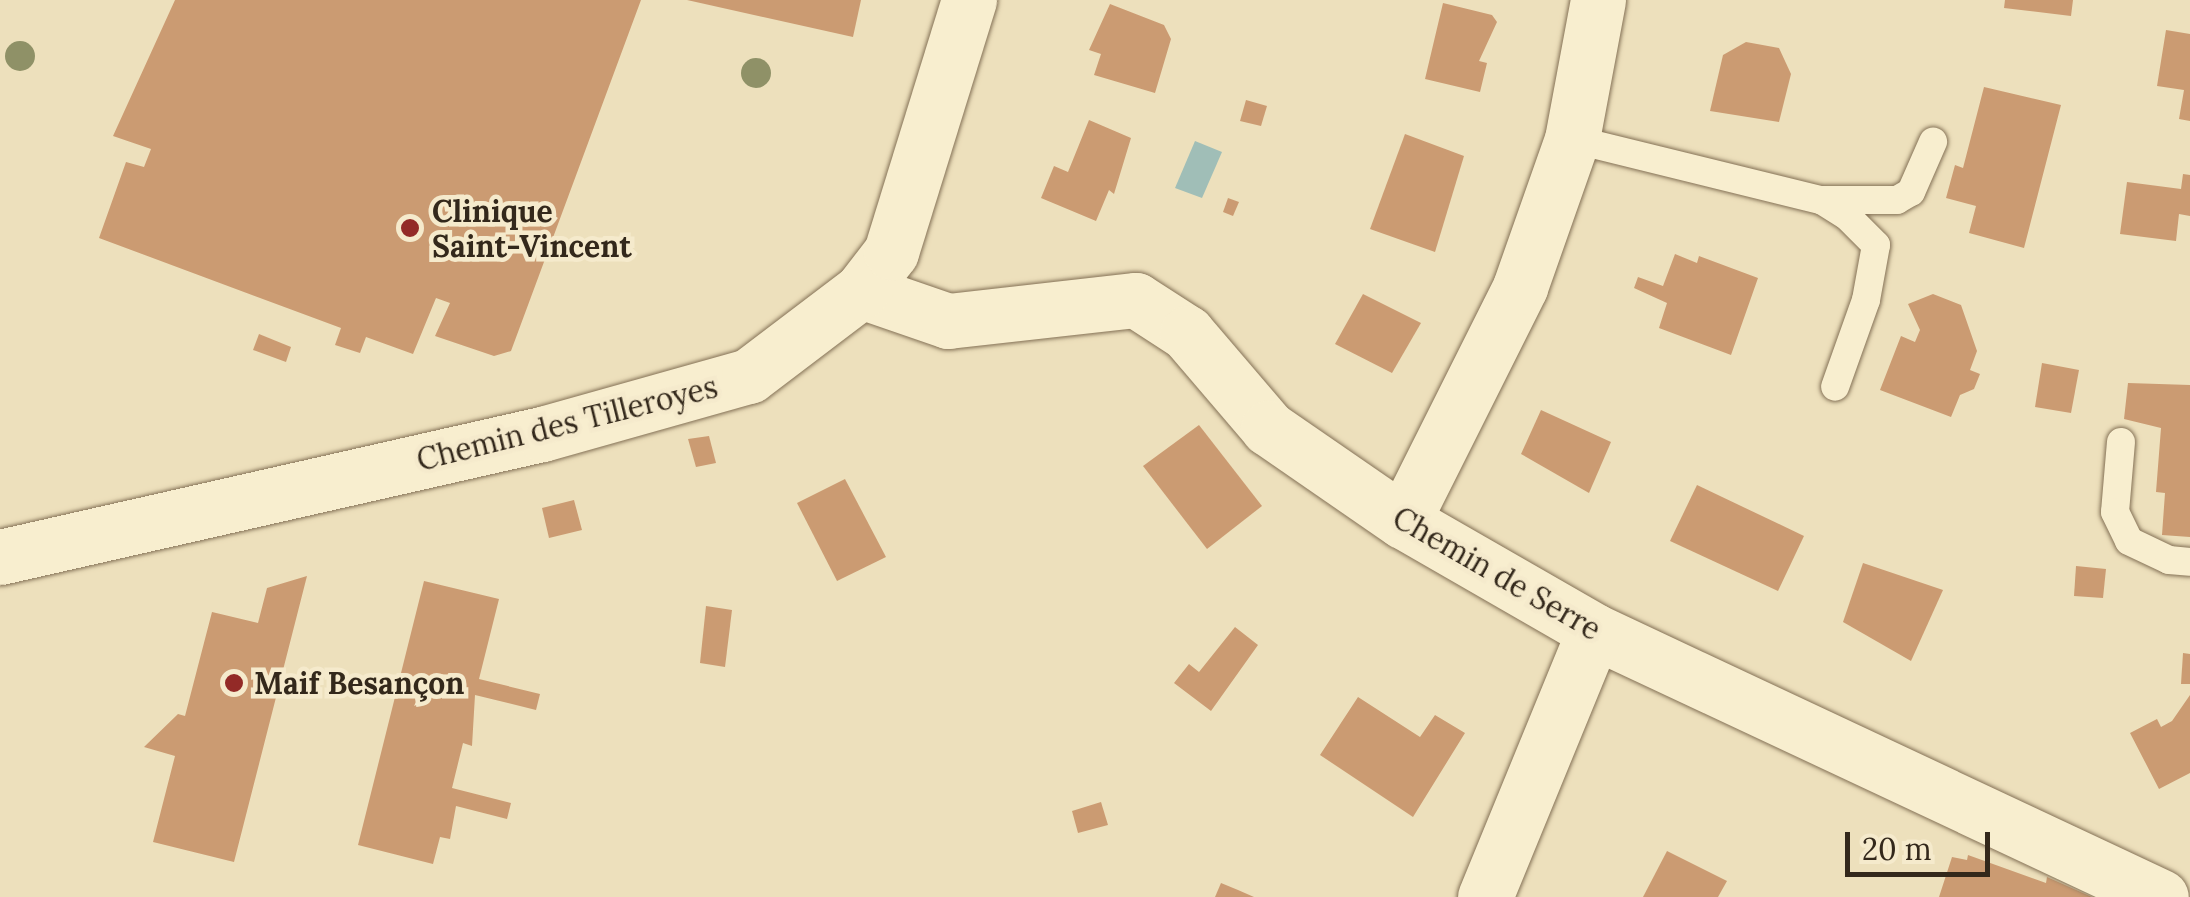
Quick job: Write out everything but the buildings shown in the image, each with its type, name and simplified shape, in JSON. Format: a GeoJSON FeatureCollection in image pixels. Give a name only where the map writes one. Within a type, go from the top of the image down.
{"type":"FeatureCollection","features":[{"type":"Feature","properties":{"kind":"street","name":"Chemin des Tilleroyes"},"geometry":{"type":"LineString","coordinates":[[0,557],[693,395],[749,376],[861,291],[890,252],[915,188],[969,0]]}},
{"type":"Feature","properties":{"kind":"street"},"geometry":{"type":"LineString","coordinates":[[1403,521],[1520,288],[1572,139],[1598,0]]}},
{"type":"Feature","properties":{"kind":"street","name":"Chemin de Serre"},"geometry":{"type":"LineString","coordinates":[[861,291],[948,321],[1136,300],[1187,334],[1268,428],[1403,521],[1594,632],[2161,897]]}},
{"type":"Feature","properties":{"kind":"street"},"geometry":{"type":"LineString","coordinates":[[1485,897],[1594,632]]}},
{"type":"Feature","properties":{"kind":"lane"},"geometry":{"type":"LineString","coordinates":[[1572,139],[1821,200],[1897,200],[1912,192],[1933,142]]}},
{"type":"Feature","properties":{"kind":"lane"},"geometry":{"type":"LineString","coordinates":[[1821,200],[1876,245],[1866,300],[1835,387]]}},
{"type":"Feature","properties":{"kind":"lane"},"geometry":{"type":"LineString","coordinates":[[2121,442],[2116,512],[2130,541],[2169,560],[2190,562]]}},
{"type":"Feature","properties":{"kind":"water"},"geometry":{"type":"Polygon","coordinates":[[[1195,141],[1222,152],[1202,198],[1175,188],[1195,141]]]}},
{"type":"Feature","properties":{"kind":"place","name":"Clinique Saint-Vincent"},"geometry":{"type":"Point","coordinates":[410,228]}},
{"type":"Feature","properties":{"kind":"place","name":"Maif Besançon"},"geometry":{"type":"Point","coordinates":[234,683]}}]}
